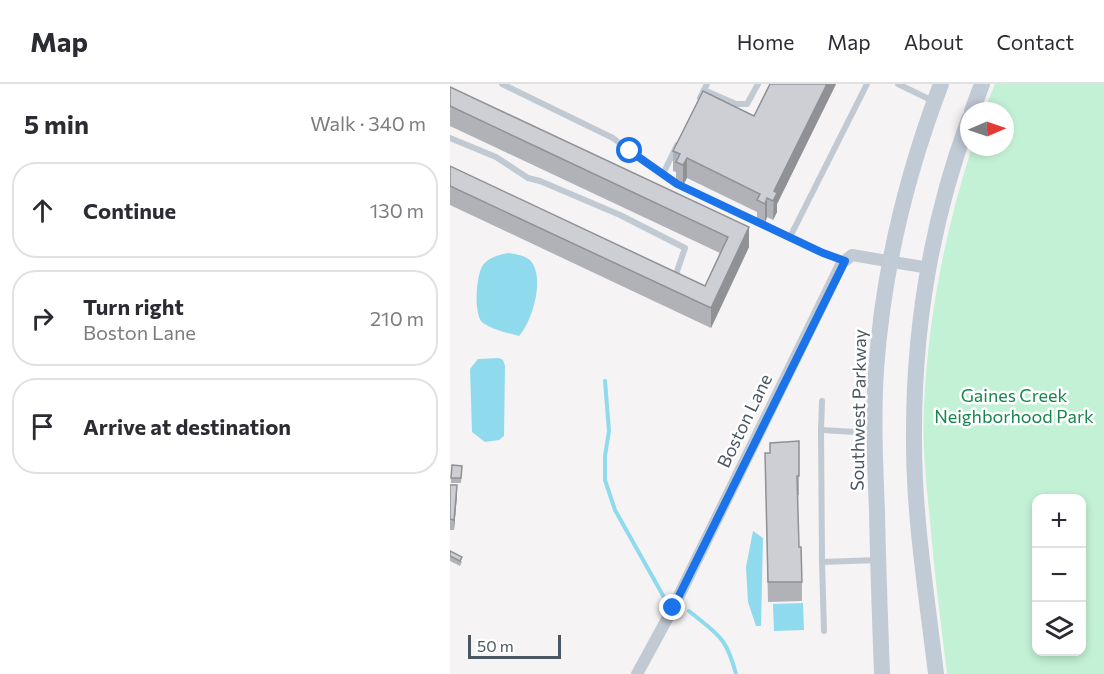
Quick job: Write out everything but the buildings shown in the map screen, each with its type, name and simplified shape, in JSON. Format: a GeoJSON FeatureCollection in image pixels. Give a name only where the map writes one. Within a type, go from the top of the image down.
{"type":"FeatureCollection","features":[{"type":"Feature","properties":{"kind":"main road","name":"Southwest Parkway"},"geometry":{"type":"LineString","coordinates":[[882,674],[875,433],[876,372],[889,261],[915,156],[941,84]]}},
{"type":"Feature","properties":{"kind":"main road"},"geometry":{"type":"LineString","coordinates":[[975,102],[982,84]]}},
{"type":"Feature","properties":{"kind":"main road"},"geometry":{"type":"LineString","coordinates":[[936,674],[918,521],[914,443],[916,375],[929,268],[945,199],[960,149]]}},
{"type":"Feature","properties":{"kind":"street"},"geometry":{"type":"LineString","coordinates":[[845,261],[852,255],[929,268]]}},
{"type":"Feature","properties":{"kind":"street","name":"Boston Lane"},"geometry":{"type":"LineString","coordinates":[[637,674],[673,608],[845,261]]}},
{"type":"Feature","properties":{"kind":"lane"},"geometry":{"type":"LineString","coordinates":[[502,84],[613,138],[677,184],[845,261]]}},
{"type":"Feature","properties":{"kind":"lane"},"geometry":{"type":"LineString","coordinates":[[699,100],[705,87],[736,105],[747,104],[758,84]]}},
{"type":"Feature","properties":{"kind":"lane"},"geometry":{"type":"LineString","coordinates":[[790,237],[867,84]]}},
{"type":"Feature","properties":{"kind":"lane"},"geometry":{"type":"LineString","coordinates":[[898,84],[935,101]]}},
{"type":"Feature","properties":{"kind":"lane"},"geometry":{"type":"LineString","coordinates":[[450,138],[496,157],[528,178],[620,215],[685,248],[675,280],[664,275]]}},
{"type":"Feature","properties":{"kind":"lane"},"geometry":{"type":"LineString","coordinates":[[663,174],[678,143]]}},
{"type":"Feature","properties":{"kind":"lane"},"geometry":{"type":"LineString","coordinates":[[822,401],[824,631]]}},
{"type":"Feature","properties":{"kind":"lane"},"geometry":{"type":"LineString","coordinates":[[821,430],[875,433]]}},
{"type":"Feature","properties":{"kind":"lane"},"geometry":{"type":"LineString","coordinates":[[822,562],[878,560]]}},
{"type":"Feature","properties":{"kind":"green space","name":"Gaines Creek Neighborhood Park"},"geometry":{"type":"Polygon","coordinates":[[[995,84],[1104,84],[1104,674],[947,674],[925,463],[924,420],[929,340],[939,275],[969,156],[1014,156],[1014,102],[988,102],[995,84]]]}},
{"type":"Feature","properties":{"kind":"water"},"geometry":{"type":"Polygon","coordinates":[[[508,253],[530,260],[537,277],[532,310],[519,336],[483,323],[478,312],[477,286],[483,265],[491,258],[508,253]]]}},
{"type":"Feature","properties":{"kind":"water"},"geometry":{"type":"Polygon","coordinates":[[[499,358],[503,360],[505,366],[504,436],[499,440],[485,442],[472,432],[470,369],[478,359],[499,358]]]}},
{"type":"Feature","properties":{"kind":"water"},"geometry":{"type":"Polygon","coordinates":[[[753,531],[763,538],[761,626],[756,626],[748,602],[746,567],[753,531]]]}},
{"type":"Feature","properties":{"kind":"water"},"geometry":{"type":"Polygon","coordinates":[[[803,603],[804,630],[774,631],[773,604],[803,603]]]}},
{"type":"Feature","properties":{"kind":"waterway"},"geometry":{"type":"LineString","coordinates":[[605,381],[609,431],[605,456],[605,480],[615,510],[665,599]]}},
{"type":"Feature","properties":{"kind":"waterway"},"geometry":{"type":"LineString","coordinates":[[689,611],[720,637],[729,652],[736,674]]}},
{"type":"Feature","properties":{"kind":"route"},"geometry":{"type":"LineString","coordinates":[[630,151],[677,184],[823,253],[845,261],[673,608]]}}]}
